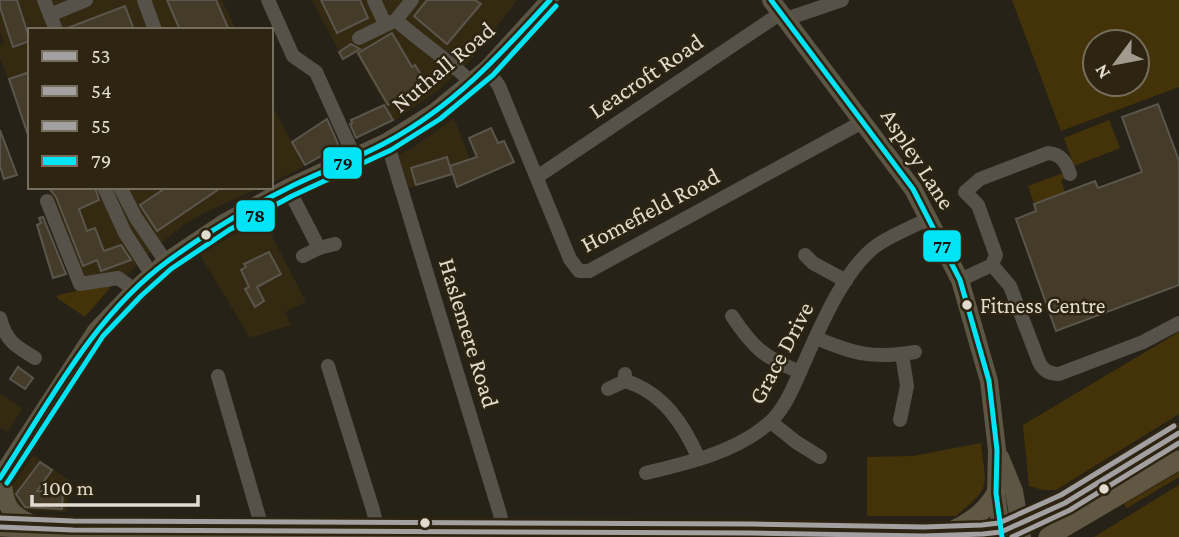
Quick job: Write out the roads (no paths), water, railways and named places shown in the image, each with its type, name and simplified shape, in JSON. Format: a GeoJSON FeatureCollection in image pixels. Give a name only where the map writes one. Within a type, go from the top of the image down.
{"type":"FeatureCollection","features":[{"type":"Feature","properties":{"kind":"highway"},"geometry":{"type":"LineString","coordinates":[[0,527],[182,534],[263,531],[505,535],[1001,535],[1021,531],[1179,433]]}},
{"type":"Feature","properties":{"kind":"highway"},"geometry":{"type":"LineString","coordinates":[[1048,537],[1179,460]]}},
{"type":"Feature","properties":{"kind":"highway"},"geometry":{"type":"LineString","coordinates":[[939,536],[974,517],[991,502],[996,493]]}},
{"type":"Feature","properties":{"kind":"main road","name":"Nuthall Road"},"geometry":{"type":"LineString","coordinates":[[1,470],[96,331],[166,262],[224,223],[288,188],[387,142],[435,112],[488,69],[550,0]]}},
{"type":"Feature","properties":{"kind":"main road","name":"Aspley Lane"},"geometry":{"type":"LineString","coordinates":[[779,11],[914,189],[960,280],[989,381],[997,450],[996,493],[1001,535]]}},
{"type":"Feature","properties":{"kind":"main road","name":"Aspley Lane"},"geometry":{"type":"LineString","coordinates":[[997,450],[1014,491],[1021,531]]}},
{"type":"Feature","properties":{"kind":"main road"},"geometry":{"type":"LineString","coordinates":[[1,470],[3,494],[10,510],[16,517],[46,529]]}},
{"type":"Feature","properties":{"kind":"street"},"geometry":{"type":"LineString","coordinates":[[44,0],[54,28]]}},
{"type":"Feature","properties":{"kind":"street"},"geometry":{"type":"LineString","coordinates":[[50,15],[86,0]]}},
{"type":"Feature","properties":{"kind":"street"},"geometry":{"type":"LineString","coordinates":[[144,0],[154,28]]}},
{"type":"Feature","properties":{"kind":"street"},"geometry":{"type":"LineString","coordinates":[[268,0],[293,56],[316,72],[355,158]]}},
{"type":"Feature","properties":{"kind":"street"},"geometry":{"type":"LineString","coordinates":[[374,0],[391,22],[453,64],[471,82]]}},
{"type":"Feature","properties":{"kind":"street"},"geometry":{"type":"LineString","coordinates":[[359,38],[391,22],[412,0]]}},
{"type":"Feature","properties":{"kind":"street","name":"Leacroft Road"},"geometry":{"type":"LineString","coordinates":[[537,177],[779,11],[842,0]]}},
{"type":"Feature","properties":{"kind":"street","name":"Homefield Road"},"geometry":{"type":"LineString","coordinates":[[488,69],[499,86],[570,259],[579,271],[589,271],[864,121]]}},
{"type":"Feature","properties":{"kind":"street","name":"Haslemere Road"},"geometry":{"type":"LineString","coordinates":[[387,142],[505,535]]}},
{"type":"Feature","properties":{"kind":"street"},"geometry":{"type":"LineString","coordinates":[[960,280],[992,265],[996,255],[978,205],[965,192],[980,180],[1042,155],[1056,154],[1067,165],[1070,174]]}},
{"type":"Feature","properties":{"kind":"street"},"geometry":{"type":"LineString","coordinates":[[288,188],[319,248]]}},
{"type":"Feature","properties":{"kind":"street"},"geometry":{"type":"LineString","coordinates":[[105,189],[125,233],[152,275]]}},
{"type":"Feature","properties":{"kind":"street"},"geometry":{"type":"LineString","coordinates":[[122,189],[136,218],[166,262]]}},
{"type":"Feature","properties":{"kind":"street"},"geometry":{"type":"LineString","coordinates":[[47,201],[80,284],[118,278],[135,290]]}},
{"type":"Feature","properties":{"kind":"street","name":"Grace Drive"},"geometry":{"type":"LineString","coordinates":[[646,473],[724,450],[771,422],[788,397],[816,338],[854,269],[879,243],[930,218]]}},
{"type":"Feature","properties":{"kind":"street"},"geometry":{"type":"LineString","coordinates":[[303,256],[335,244]]}},
{"type":"Feature","properties":{"kind":"street"},"geometry":{"type":"LineString","coordinates":[[805,256],[846,281]]}},
{"type":"Feature","properties":{"kind":"street"},"geometry":{"type":"LineString","coordinates":[[992,265],[1010,286],[1042,369],[1047,372],[1059,374],[1143,342],[1179,323]]}},
{"type":"Feature","properties":{"kind":"street"},"geometry":{"type":"LineString","coordinates":[[0,318],[4,334],[16,346],[35,358]]}},
{"type":"Feature","properties":{"kind":"street"},"geometry":{"type":"LineString","coordinates":[[733,325],[762,355],[800,372]]}},
{"type":"Feature","properties":{"kind":"street"},"geometry":{"type":"LineString","coordinates":[[816,338],[850,353],[877,356],[909,353],[907,386],[897,410]]}},
{"type":"Feature","properties":{"kind":"street"},"geometry":{"type":"LineString","coordinates":[[328,366],[373,510],[377,532]]}},
{"type":"Feature","properties":{"kind":"street"},"geometry":{"type":"LineString","coordinates":[[218,376],[263,531]]}},
{"type":"Feature","properties":{"kind":"street"},"geometry":{"type":"LineString","coordinates":[[608,389],[625,377],[668,408],[681,421],[699,459]]}},
{"type":"Feature","properties":{"kind":"street"},"geometry":{"type":"LineString","coordinates":[[771,422],[812,458]]}},
{"type":"Feature","properties":{"kind":"place","name":"Fitness Centre"},"geometry":{"type":"Point","coordinates":[967,305]}}]}
